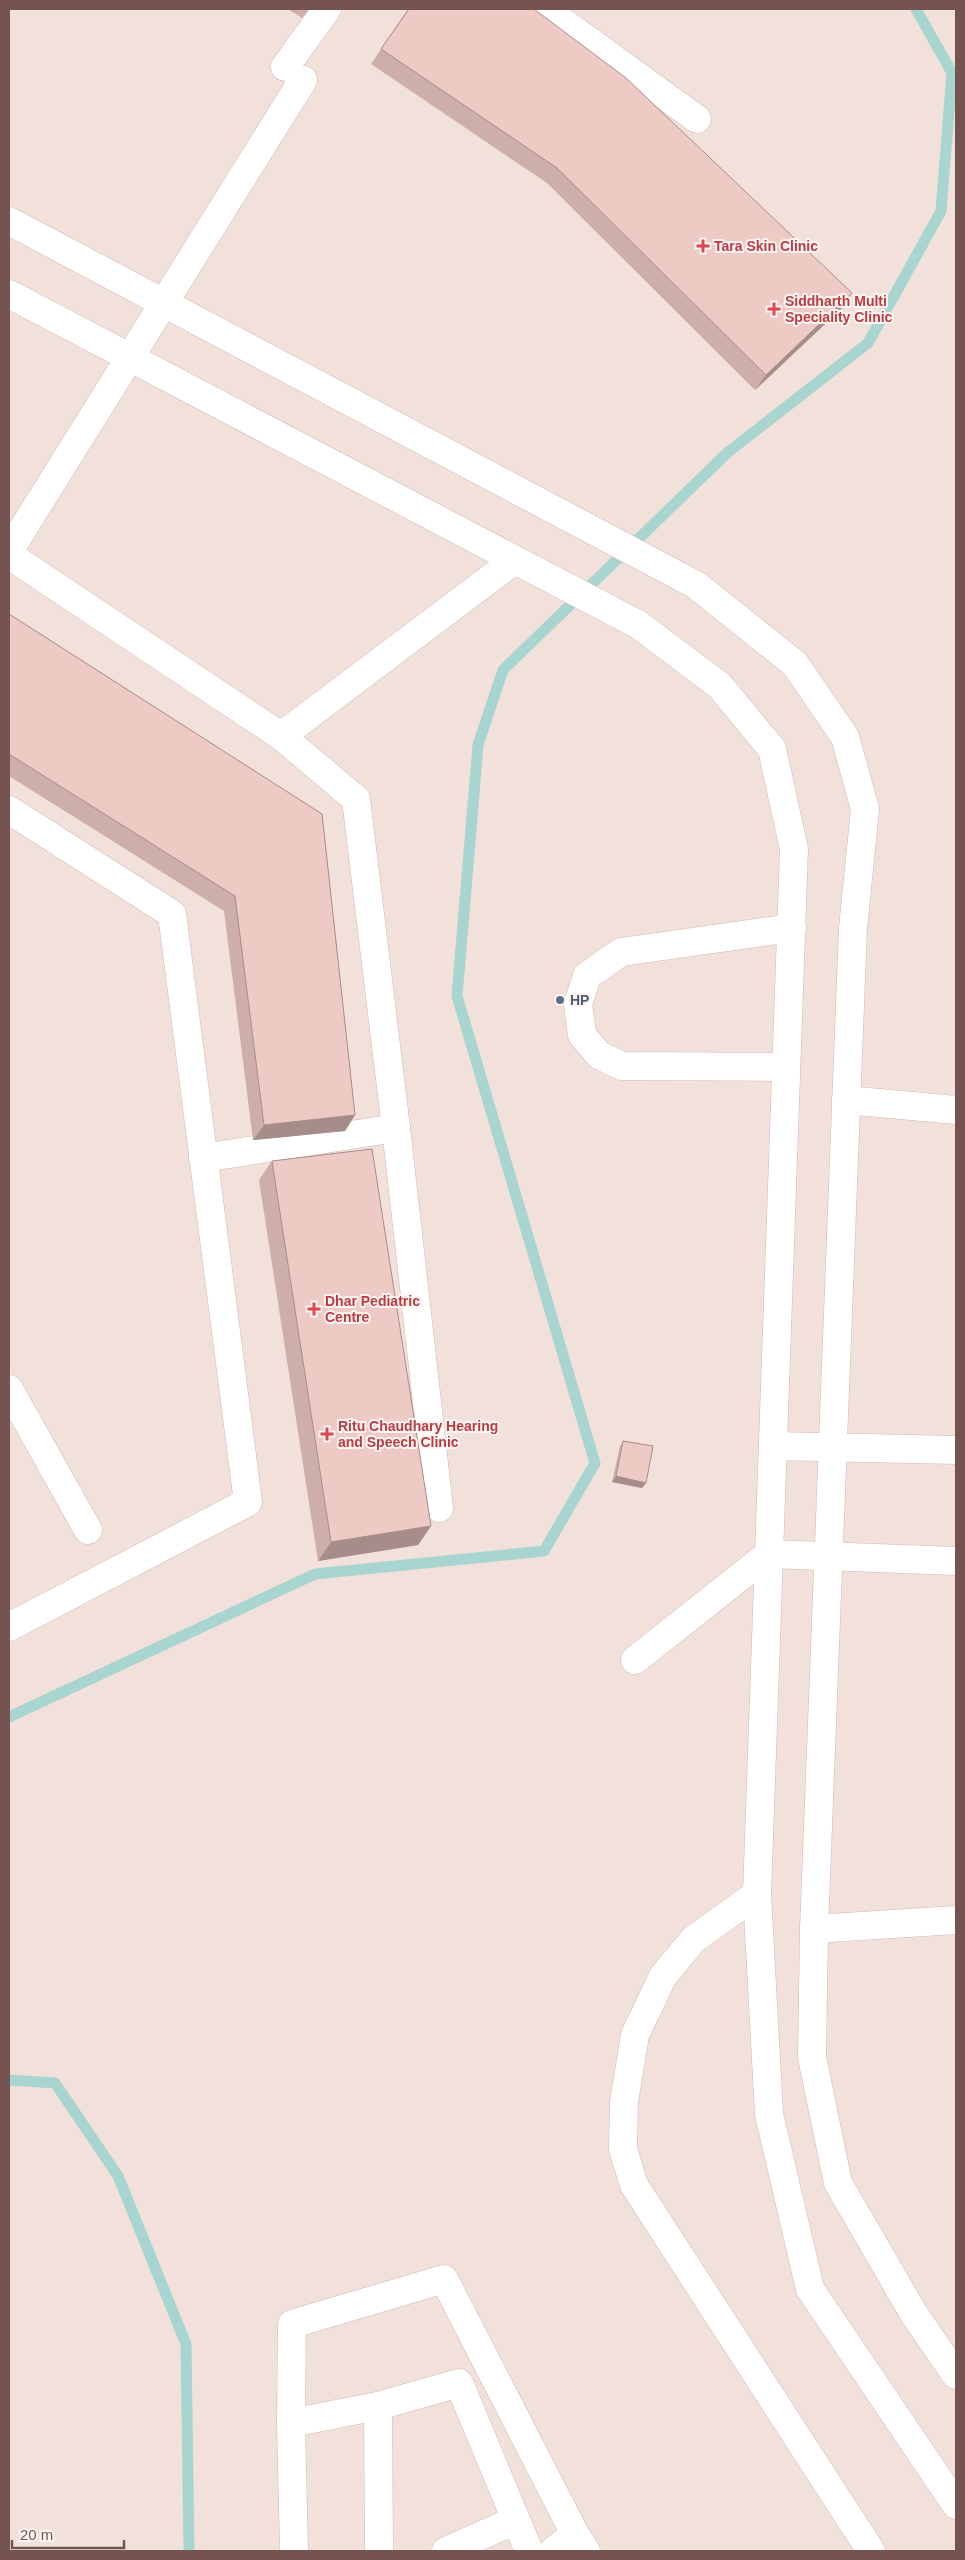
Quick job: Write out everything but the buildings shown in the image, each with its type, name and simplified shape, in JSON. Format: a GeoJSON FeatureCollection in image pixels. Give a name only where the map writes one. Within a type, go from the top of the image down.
{"type":"FeatureCollection","features":[{"type":"Feature","properties":{"kind":"street"},"geometry":{"type":"LineString","coordinates":[[9,551],[165,303],[294,74],[327,9]]}},
{"type":"Feature","properties":{"kind":"street"},"geometry":{"type":"LineString","coordinates":[[545,9],[697,119]]}},
{"type":"Feature","properties":{"kind":"street"},"geometry":{"type":"LineString","coordinates":[[9,221],[696,585],[795,664],[845,737],[865,809],[853,928],[814,1929],[812,2057],[838,2183],[914,2314],[956,2375]]}},
{"type":"Feature","properties":{"kind":"street"},"geometry":{"type":"LineString","coordinates":[[9,294],[639,625],[720,686],[772,749],[794,849],[757,1894],[769,2114],[810,2289],[956,2505]]}},
{"type":"Feature","properties":{"kind":"street"},"geometry":{"type":"LineString","coordinates":[[9,555],[281,736],[356,799],[439,1508]]}},
{"type":"Feature","properties":{"kind":"street"},"geometry":{"type":"LineString","coordinates":[[281,736],[515,560]]}},
{"type":"Feature","properties":{"kind":"street"},"geometry":{"type":"LineString","coordinates":[[9,810],[172,914],[248,1502],[9,1628]]}},
{"type":"Feature","properties":{"kind":"street"},"geometry":{"type":"LineString","coordinates":[[786,1067],[622,1066],[599,1055],[582,1035],[578,1004],[587,976],[621,952],[792,928]]}},
{"type":"Feature","properties":{"kind":"street"},"geometry":{"type":"LineString","coordinates":[[846,1100],[956,1110]]}},
{"type":"Feature","properties":{"kind":"street"},"geometry":{"type":"LineString","coordinates":[[203,1158],[396,1128]]}},
{"type":"Feature","properties":{"kind":"street"},"geometry":{"type":"LineString","coordinates":[[9,1389],[88,1530]]}},
{"type":"Feature","properties":{"kind":"street"},"geometry":{"type":"LineString","coordinates":[[773,1446],[956,1450]]}},
{"type":"Feature","properties":{"kind":"street"},"geometry":{"type":"LineString","coordinates":[[635,1660],[769,1554],[956,1561]]}},
{"type":"Feature","properties":{"kind":"street"},"geometry":{"type":"LineString","coordinates":[[757,1894],[694,1939],[663,1976],[635,2035],[624,2102],[623,2149],[634,2185],[870,2551]]}},
{"type":"Feature","properties":{"kind":"street"},"geometry":{"type":"LineString","coordinates":[[814,1929],[956,1920]]}},
{"type":"Feature","properties":{"kind":"street"},"geometry":{"type":"LineString","coordinates":[[294,2551],[291,2423],[292,2324],[444,2279],[580,2543],[553,2551]]}},
{"type":"Feature","properties":{"kind":"street"},"geometry":{"type":"LineString","coordinates":[[291,2423],[378,2406],[459,2383],[529,2551]]}},
{"type":"Feature","properties":{"kind":"street"},"geometry":{"type":"LineString","coordinates":[[378,2406],[379,2551]]}},
{"type":"Feature","properties":{"kind":"street"},"geometry":{"type":"LineString","coordinates":[[446,2551],[516,2520]]}},
{"type":"Feature","properties":{"kind":"shaded area"},"geometry":{"type":"Polygon","coordinates":[[[9,9],[956,9],[956,2551],[9,2551],[9,9]]]}},
{"type":"Feature","properties":{"kind":"waterway"},"geometry":{"type":"LineString","coordinates":[[9,1717],[315,1574],[544,1551],[595,1463],[457,996],[478,745],[503,670],[727,453],[868,343],[941,211],[952,73],[916,9]]}},
{"type":"Feature","properties":{"kind":"waterway"},"geometry":{"type":"LineString","coordinates":[[9,2080],[55,2083],[118,2176],[186,2344],[189,2551]]}},
{"type":"Feature","properties":{"kind":"place","name":"Tara Skin Clinic"},"geometry":{"type":"Point","coordinates":[703,246]}},
{"type":"Feature","properties":{"kind":"place","name":"Siddharth Multi Speciality Clinic"},"geometry":{"type":"Point","coordinates":[774,309]}},
{"type":"Feature","properties":{"kind":"place","name":"HP"},"geometry":{"type":"Point","coordinates":[560,1000]}},
{"type":"Feature","properties":{"kind":"place","name":"Dhar Pediatric Centre"},"geometry":{"type":"Point","coordinates":[314,1309]}},
{"type":"Feature","properties":{"kind":"place","name":"Ritu Chaudhary Hearing and Speech Clinic"},"geometry":{"type":"Point","coordinates":[327,1434]}}]}
